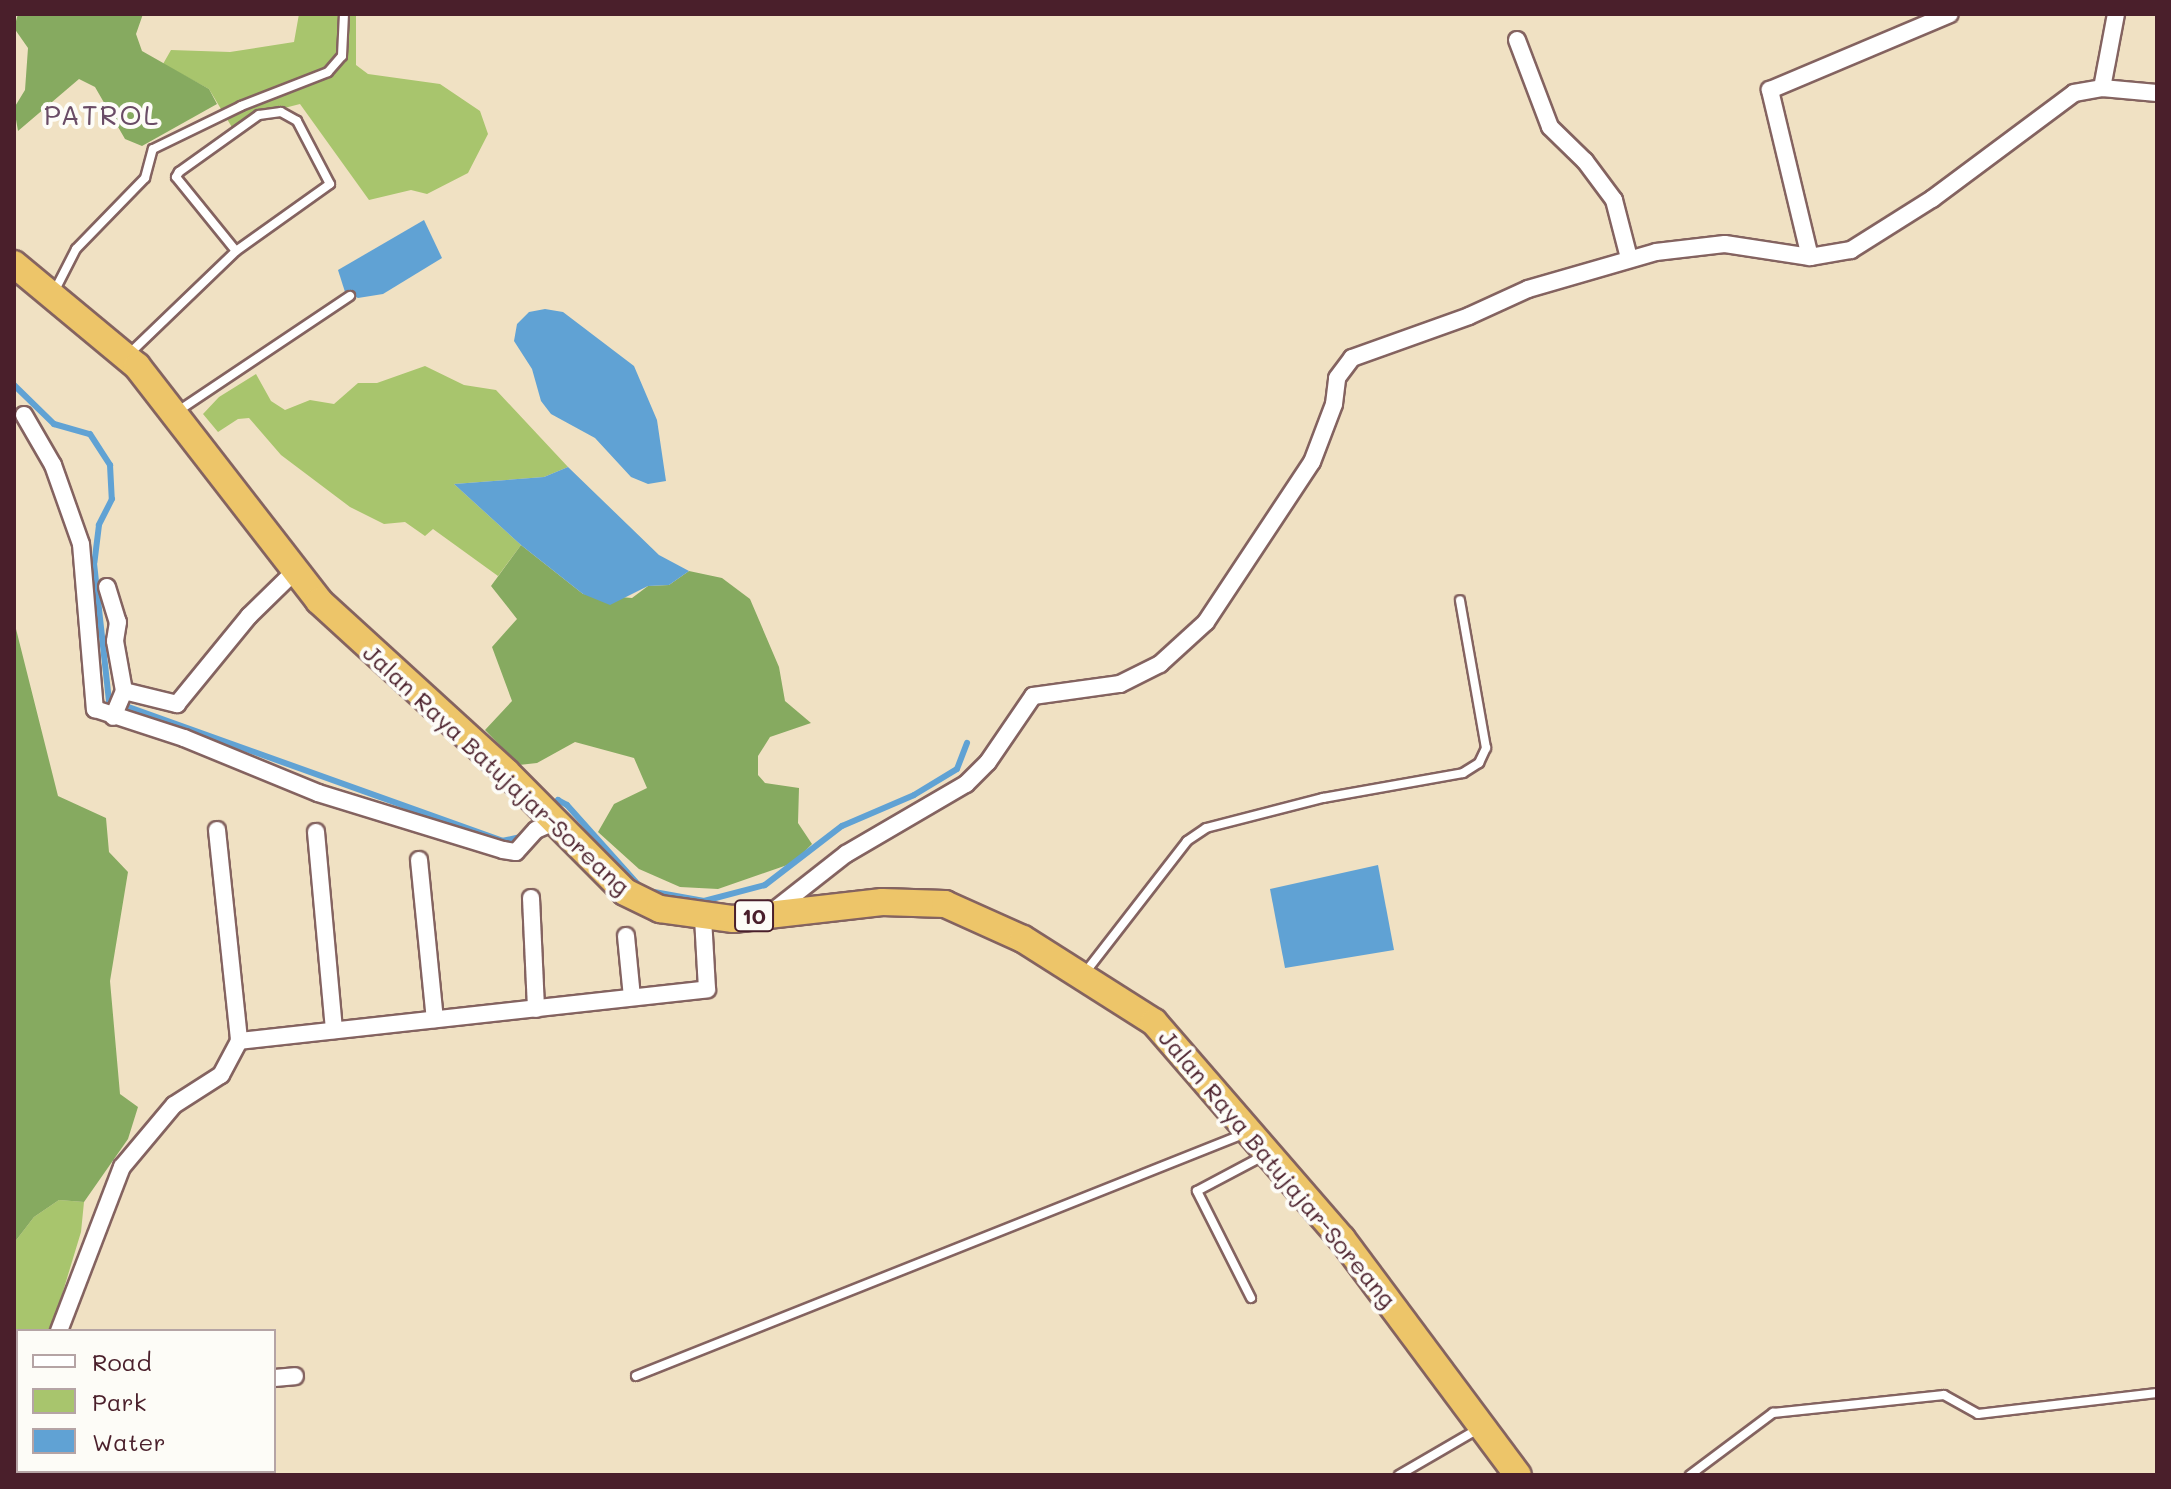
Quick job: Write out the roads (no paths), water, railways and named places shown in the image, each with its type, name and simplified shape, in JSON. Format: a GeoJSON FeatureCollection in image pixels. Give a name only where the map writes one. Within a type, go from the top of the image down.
{"type":"FeatureCollection","features":[{"type":"Feature","properties":{"kind":"highway","name":"Jalan Raya Batujajar-Soreang"},"geometry":{"type":"LineString","coordinates":[[14,264],[54,292],[126,357],[176,413],[294,572],[347,630],[506,772],[625,892],[660,909],[703,917],[769,914],[882,902],[945,904],[1084,974],[1154,1022],[1269,1153],[1398,1309],[1518,1475]]}},
{"type":"Feature","properties":{"kind":"street"},"geometry":{"type":"LineString","coordinates":[[1810,257],[1770,90],[1950,14]]}},
{"type":"Feature","properties":{"kind":"street"},"geometry":{"type":"LineString","coordinates":[[2102,88],[2116,14]]}},
{"type":"Feature","properties":{"kind":"street"},"geometry":{"type":"LineString","coordinates":[[1517,40],[1550,127],[1585,161],[1614,200],[1629,258]]}},
{"type":"Feature","properties":{"kind":"street"},"geometry":{"type":"LineString","coordinates":[[769,914],[846,854],[966,784],[988,762],[1033,696],[1120,684],[1160,664],[1206,622],[1312,462],[1346,362],[1528,289],[1629,258],[1725,244],[1810,257],[1857,247],[2074,93],[2102,88],[2157,93]]}},
{"type":"Feature","properties":{"kind":"street"},"geometry":{"type":"LineString","coordinates":[[24,415],[53,465],[81,544],[95,709],[119,704],[177,704],[249,616],[294,572]]}},
{"type":"Feature","properties":{"kind":"street"},"geometry":{"type":"LineString","coordinates":[[107,587],[118,622],[115,641],[119,704]]}},
{"type":"Feature","properties":{"kind":"street"},"geometry":{"type":"LineString","coordinates":[[119,704],[184,738],[318,793],[503,850],[516,852],[536,830],[554,822]]}},
{"type":"Feature","properties":{"kind":"street"},"geometry":{"type":"LineString","coordinates":[[60,1329],[122,1167],[174,1105],[221,1075],[239,1041],[217,830]]}},
{"type":"Feature","properties":{"kind":"street"},"geometry":{"type":"LineString","coordinates":[[316,832],[334,1030]]}},
{"type":"Feature","properties":{"kind":"street"},"geometry":{"type":"LineString","coordinates":[[419,860],[435,1019]]}},
{"type":"Feature","properties":{"kind":"street"},"geometry":{"type":"LineString","coordinates":[[531,898],[536,1009]]}},
{"type":"Feature","properties":{"kind":"street"},"geometry":{"type":"LineString","coordinates":[[239,1041],[707,989],[703,917]]}},
{"type":"Feature","properties":{"kind":"street"},"geometry":{"type":"LineString","coordinates":[[626,936],[632,997]]}},
{"type":"Feature","properties":{"kind":"street"},"geometry":{"type":"LineString","coordinates":[[276,1378],[295,1376]]}},
{"type":"Feature","properties":{"kind":"lane"},"geometry":{"type":"LineString","coordinates":[[54,292],[76,249],[145,178],[153,149],[241,106],[328,72],[342,56],[344,14]]}},
{"type":"Feature","properties":{"kind":"lane"},"geometry":{"type":"LineString","coordinates":[[126,357],[236,251],[330,184],[297,121],[281,112],[259,115],[176,177],[236,251]]}},
{"type":"Feature","properties":{"kind":"lane"},"geometry":{"type":"LineString","coordinates":[[176,413],[350,296]]}},
{"type":"Feature","properties":{"kind":"lane"},"geometry":{"type":"LineString","coordinates":[[1084,974],[1187,841],[1206,828],[1323,798],[1463,773],[1479,763],[1486,748],[1460,600]]}},
{"type":"Feature","properties":{"kind":"lane"},"geometry":{"type":"LineString","coordinates":[[636,1376],[1250,1131]]}},
{"type":"Feature","properties":{"kind":"lane"},"geometry":{"type":"LineString","coordinates":[[1251,1298],[1197,1191],[1269,1153]]}},
{"type":"Feature","properties":{"kind":"lane"},"geometry":{"type":"LineString","coordinates":[[1690,1475],[1773,1413],[1944,1395],[1978,1414],[2157,1393]]}},
{"type":"Feature","properties":{"kind":"lane"},"geometry":{"type":"LineString","coordinates":[[1399,1475],[1482,1426]]}},
{"type":"Feature","properties":{"kind":"water"},"geometry":{"type":"Polygon","coordinates":[[[424,220],[442,258],[383,294],[358,298],[345,292],[338,270],[424,220]]]}},
{"type":"Feature","properties":{"kind":"water"},"geometry":{"type":"Polygon","coordinates":[[[545,309],[563,312],[634,366],[657,420],[666,481],[648,484],[631,477],[595,438],[551,414],[541,401],[532,369],[514,341],[517,324],[529,312],[545,309]]]}},
{"type":"Feature","properties":{"kind":"water"},"geometry":{"type":"Polygon","coordinates":[[[568,467],[659,555],[689,571],[669,585],[648,586],[610,605],[583,594],[521,545],[454,484],[544,477],[568,467]]]}},
{"type":"Feature","properties":{"kind":"water"},"geometry":{"type":"Polygon","coordinates":[[[1378,865],[1394,950],[1285,968],[1270,889],[1378,865]]]}},
{"type":"Feature","properties":{"kind":"waterway"},"geometry":{"type":"LineString","coordinates":[[14,385],[54,424],[90,434],[110,465],[112,499],[99,525],[94,563],[109,700],[502,841],[521,837]]}},
{"type":"Feature","properties":{"kind":"waterway"},"geometry":{"type":"LineString","coordinates":[[555,805],[558,800],[567,805],[643,890],[704,901],[765,885],[842,826],[914,795],[957,769],[967,743]]}},
{"type":"Feature","properties":{"kind":"district","name":"PATROL"},"geometry":{"type":"Point","coordinates":[102,114]}}]}
